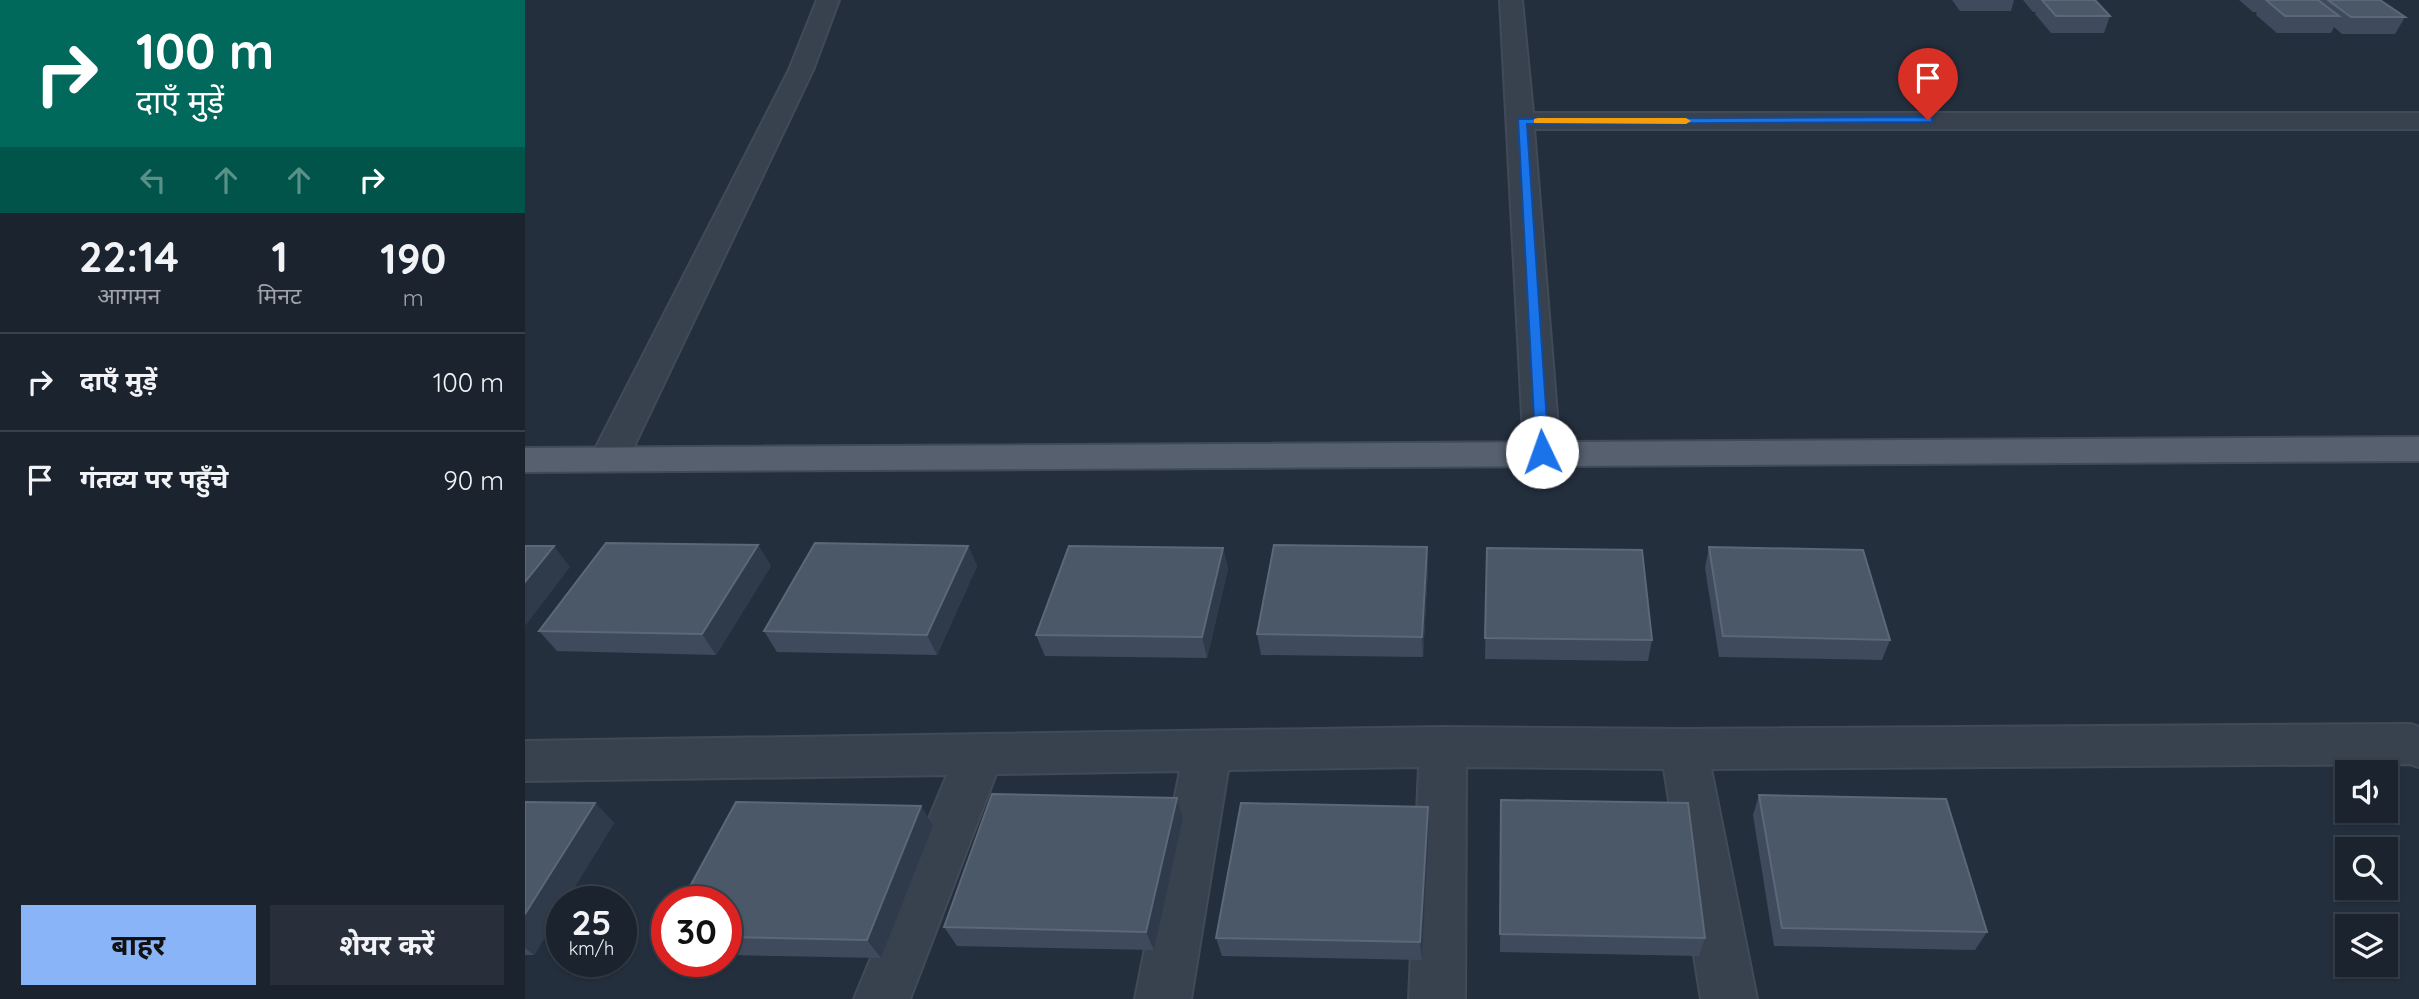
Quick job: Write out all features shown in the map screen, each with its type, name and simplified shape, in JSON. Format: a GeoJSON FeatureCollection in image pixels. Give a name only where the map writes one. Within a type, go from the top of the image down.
{"type":"FeatureCollection","features":[{"type":"Feature","properties":{"kind":"main road"},"geometry":{"type":"LineString","coordinates":[[525,460],[610,457],[2419,449]]}},
{"type":"Feature","properties":{"kind":"street"},"geometry":{"type":"LineString","coordinates":[[610,457],[801,70],[828,0]]}},
{"type":"Feature","properties":{"kind":"street"},"geometry":{"type":"LineString","coordinates":[[1511,0],[1542,452]]}},
{"type":"Feature","properties":{"kind":"street"},"geometry":{"type":"LineString","coordinates":[[1521,121],[2419,121]]}},
{"type":"Feature","properties":{"kind":"street"},"geometry":{"type":"LineString","coordinates":[[525,761],[1443,747],[1683,749],[2397,744],[2419,747]]}},
{"type":"Feature","properties":{"kind":"street"},"geometry":{"type":"LineString","coordinates":[[1437,999],[1443,747]]}},
{"type":"Feature","properties":{"kind":"street"},"geometry":{"type":"LineString","coordinates":[[1683,749],[1729,999]]}},
{"type":"Feature","properties":{"kind":"street"},"geometry":{"type":"LineString","coordinates":[[1163,999],[1208,750]]}},
{"type":"Feature","properties":{"kind":"street"},"geometry":{"type":"LineString","coordinates":[[882,999],[980,753]]}},
{"type":"Feature","properties":{"kind":"building"},"geometry":{"type":"Polygon","coordinates":[[[2042,0],[2095,0],[2110,16],[2056,16],[2042,0]]]}},
{"type":"Feature","properties":{"kind":"building"},"geometry":{"type":"Polygon","coordinates":[[[2266,0],[2318,0],[2339,16],[2285,16],[2266,0]]]}},
{"type":"Feature","properties":{"kind":"building"},"geometry":{"type":"Polygon","coordinates":[[[2328,0],[2380,0],[2405,17],[2351,17],[2328,0]]]}},
{"type":"Feature","properties":{"kind":"building"},"geometry":{"type":"Polygon","coordinates":[[[606,543],[758,545],[702,634],[539,631],[606,543]]]}},
{"type":"Feature","properties":{"kind":"building"},"geometry":{"type":"Polygon","coordinates":[[[815,543],[968,546],[927,635],[764,631],[815,543]]]}},
{"type":"Feature","properties":{"kind":"building"},"geometry":{"type":"Polygon","coordinates":[[[1274,545],[1427,547],[1422,637],[1257,634],[1274,545]]]}},
{"type":"Feature","properties":{"kind":"building"},"geometry":{"type":"Polygon","coordinates":[[[525,546],[554,546],[525,582],[525,546]]]}},
{"type":"Feature","properties":{"kind":"building"},"geometry":{"type":"Polygon","coordinates":[[[1069,546],[1223,548],[1202,637],[1036,635],[1069,546]]]}},
{"type":"Feature","properties":{"kind":"building"},"geometry":{"type":"Polygon","coordinates":[[[1709,547],[1863,550],[1890,640],[1723,636],[1709,547]]]}},
{"type":"Feature","properties":{"kind":"building"},"geometry":{"type":"Polygon","coordinates":[[[1487,548],[1642,550],[1652,640],[1485,638],[1487,548]]]}},
{"type":"Feature","properties":{"kind":"building"},"geometry":{"type":"Polygon","coordinates":[[[992,794],[1177,798],[1146,932],[944,927],[992,794]]]}},
{"type":"Feature","properties":{"kind":"building"},"geometry":{"type":"Polygon","coordinates":[[[1759,795],[1946,799],[1987,932],[1782,928],[1759,795]]]}},
{"type":"Feature","properties":{"kind":"building"},"geometry":{"type":"Polygon","coordinates":[[[1501,800],[1688,803],[1705,938],[1500,934],[1501,800]]]}},
{"type":"Feature","properties":{"kind":"building"},"geometry":{"type":"Polygon","coordinates":[[[525,802],[595,803],[525,914],[525,802]]]}},
{"type":"Feature","properties":{"kind":"building"},"geometry":{"type":"Polygon","coordinates":[[[736,802],[921,806],[867,940],[742,937],[742,886],[690,886],[736,802]]]}},
{"type":"Feature","properties":{"kind":"building"},"geometry":{"type":"Polygon","coordinates":[[[1241,803],[1428,807],[1420,942],[1216,938],[1241,803]]]}},
{"type":"Feature","properties":{"kind":"slow traffic"},"geometry":{"type":"LineString","coordinates":[[1538,121],[1686,121]]}},
{"type":"Feature","properties":{"kind":"route"},"geometry":{"type":"LineString","coordinates":[[1542,452],[1521,121],[1928,120]]}}]}
